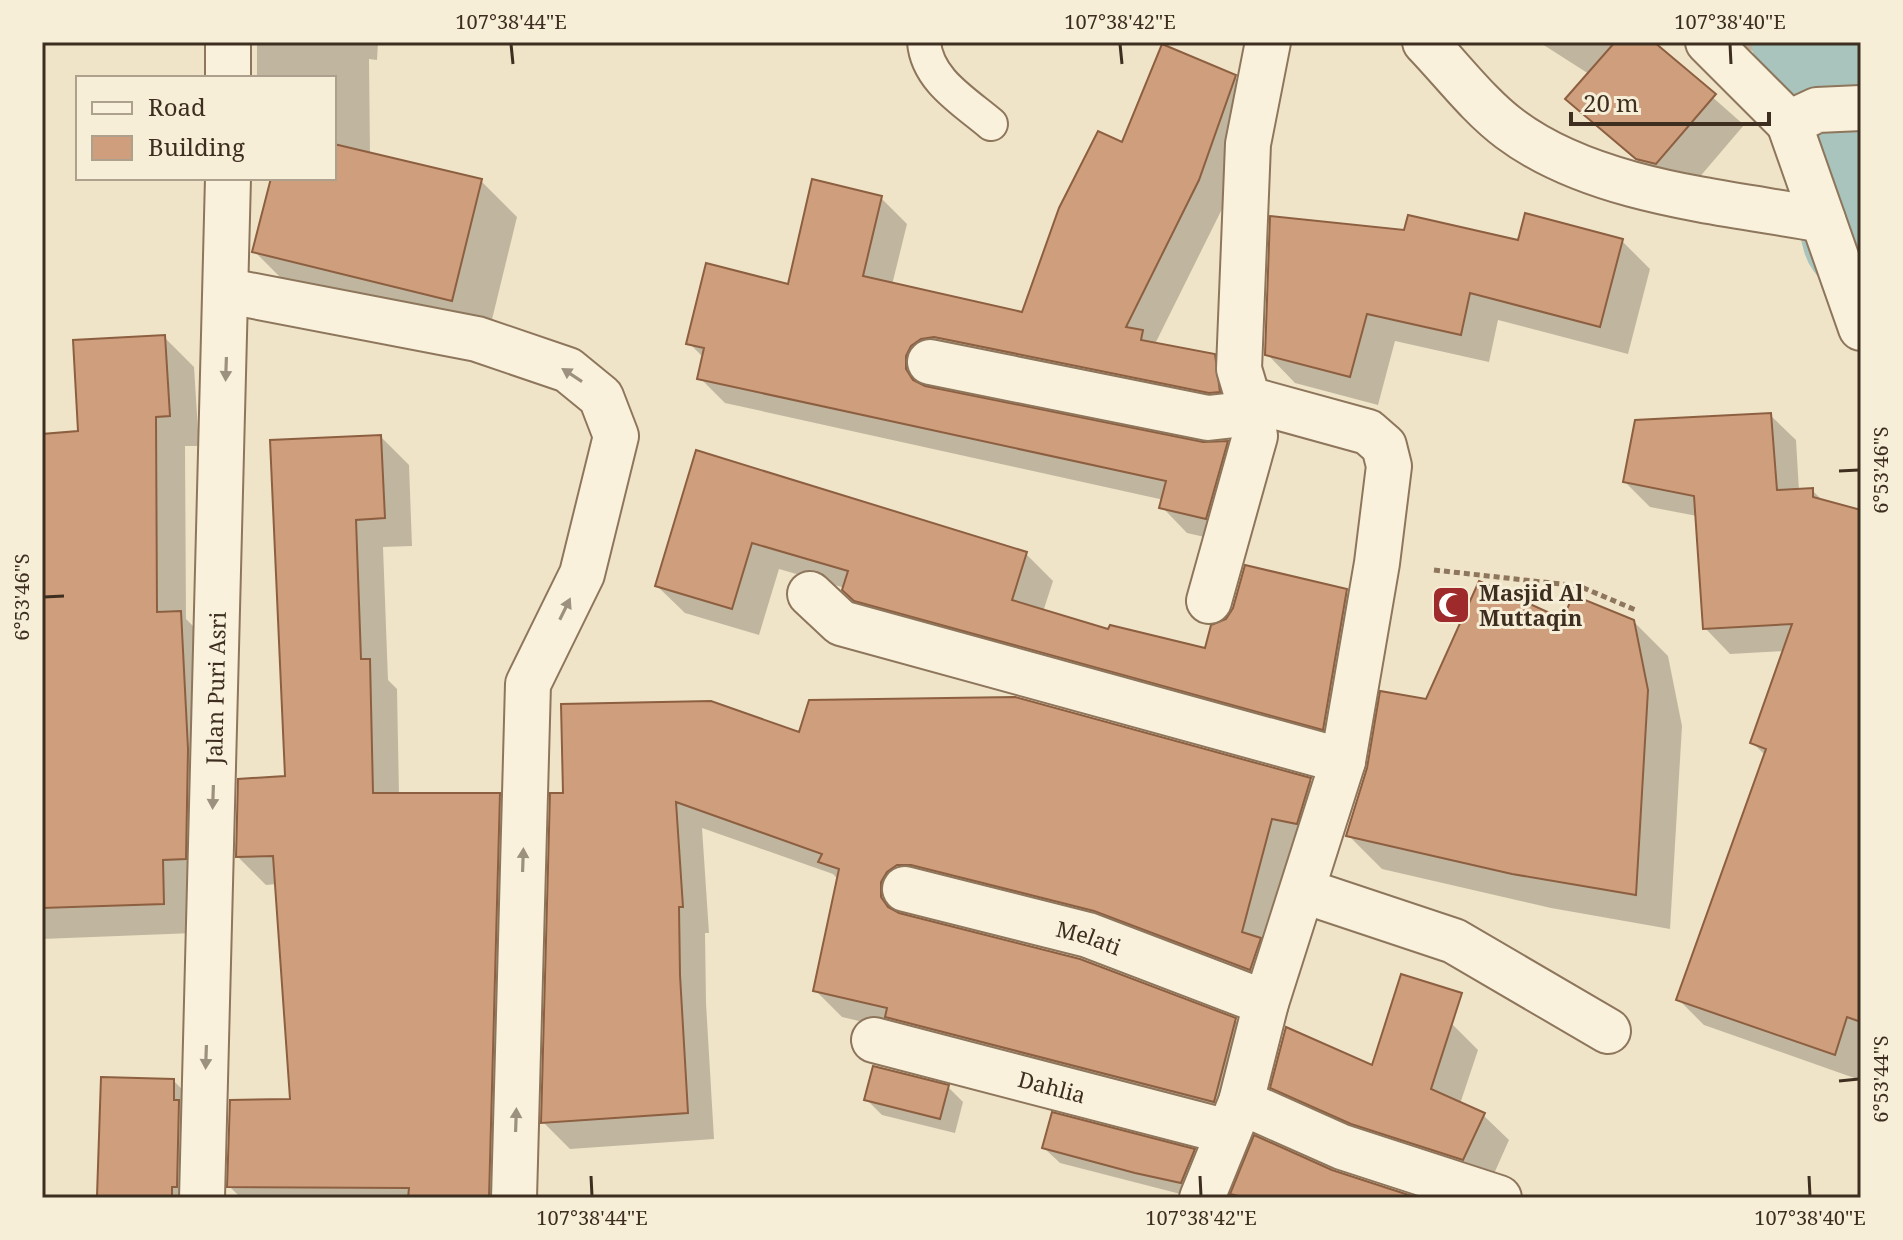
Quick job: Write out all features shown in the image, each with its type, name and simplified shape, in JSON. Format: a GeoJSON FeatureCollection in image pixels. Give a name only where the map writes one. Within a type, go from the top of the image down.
{"type":"FeatureCollection","features":[{"type":"Feature","properties":{"kind":"street"},"geometry":{"type":"LineString","coordinates":[[228,42],[228,76]]}},
{"type":"Feature","properties":{"kind":"street"},"geometry":{"type":"LineString","coordinates":[[1209,601],[1255,436],[1239,369],[1248,144],[1268,42]]}},
{"type":"Feature","properties":{"kind":"street"},"geometry":{"type":"LineString","coordinates":[[1425,42],[1510,129],[1568,161],[1645,188],[1823,220]]}},
{"type":"Feature","properties":{"kind":"street"},"geometry":{"type":"LineString","coordinates":[[1708,42],[1803,116],[1823,220],[1861,328]]}},
{"type":"Feature","properties":{"kind":"street"},"geometry":{"type":"LineString","coordinates":[[1803,116],[1861,108]]}},
{"type":"Feature","properties":{"kind":"street","name":"Jalan Puri Asri"},"geometry":{"type":"LineString","coordinates":[[202,1198],[228,291],[228,180]]}},
{"type":"Feature","properties":{"kind":"street"},"geometry":{"type":"LineString","coordinates":[[228,291],[477,339],[568,370],[601,397],[616,436],[582,574],[528,684],[514,1198]]}},
{"type":"Feature","properties":{"kind":"street"},"geometry":{"type":"LineString","coordinates":[[930,362],[1208,418],[1246,407],[1368,432],[1384,446],[1389,466],[1377,563],[1343,761],[1266,1003],[1234,1117],[1202,1198]]}},
{"type":"Feature","properties":{"kind":"street"},"geometry":{"type":"LineString","coordinates":[[810,594],[841,623],[1343,761]]}},
{"type":"Feature","properties":{"kind":"street","name":"Melati"},"geometry":{"type":"LineString","coordinates":[[905,889],[1088,935],[1266,1003]]}},
{"type":"Feature","properties":{"kind":"street"},"geometry":{"type":"LineString","coordinates":[[1304,891],[1454,941],[1608,1031]]}},
{"type":"Feature","properties":{"kind":"street","name":"Dahlia"},"geometry":{"type":"LineString","coordinates":[[874,1040],[1234,1117],[1342,1147],[1499,1198]]}},
{"type":"Feature","properties":{"kind":"lane"},"geometry":{"type":"LineString","coordinates":[[924,42],[927,64],[940,80],[991,124]]}},
{"type":"Feature","properties":{"kind":"path"},"geometry":{"type":"LineString","coordinates":[[1377,563],[1579,586],[1638,611]]}},
{"type":"Feature","properties":{"kind":"building"},"geometry":{"type":"Polygon","coordinates":[[[1615,42],[1654,42],[1716,94],[1656,164],[1636,159],[1565,99],[1615,42]]]}},
{"type":"Feature","properties":{"kind":"building"},"geometry":{"type":"Polygon","coordinates":[[[1162,44],[1236,75],[1199,180],[1126,327],[1143,330],[1141,340],[1215,354],[1220,392],[1209,393],[934,337],[921,339],[911,346],[906,356],[906,369],[913,380],[925,386],[1203,442],[1228,441],[1206,519],[1159,508],[1166,481],[697,379],[704,348],[686,344],[706,263],[788,284],[812,179],[882,196],[863,276],[1022,312],[1059,208],[1098,131],[1122,142],[1162,44]]]}},
{"type":"Feature","properties":{"kind":"building"},"geometry":{"type":"Polygon","coordinates":[[[336,144],[482,179],[452,301],[252,252],[270,180],[336,180],[336,144]]]}},
{"type":"Feature","properties":{"kind":"building"},"geometry":{"type":"Polygon","coordinates":[[[1525,213],[1623,239],[1600,327],[1470,293],[1461,335],[1367,314],[1350,377],[1265,355],[1270,216],[1404,230],[1408,215],[1518,240],[1525,213]]]}},
{"type":"Feature","properties":{"kind":"building"},"geometry":{"type":"Polygon","coordinates":[[[165,335],[170,416],[156,417],[157,612],[181,611],[188,749],[186,859],[163,860],[164,904],[42,908],[42,434],[78,431],[73,340],[165,335]]]}},
{"type":"Feature","properties":{"kind":"building"},"geometry":{"type":"Polygon","coordinates":[[[1771,413],[1777,490],[1813,488],[1813,497],[1861,510],[1861,1022],[1847,1017],[1835,1055],[1676,1000],[1766,749],[1750,743],[1792,624],[1703,629],[1694,496],[1623,482],[1635,420],[1771,413]]]}},
{"type":"Feature","properties":{"kind":"building"},"geometry":{"type":"Polygon","coordinates":[[[381,435],[385,518],[356,520],[361,659],[370,659],[373,793],[500,793],[489,1198],[408,1198],[409,1188],[227,1187],[230,1100],[290,1099],[273,856],[236,857],[238,779],[285,776],[270,440],[381,435]]]}},
{"type":"Feature","properties":{"kind":"building"},"geometry":{"type":"Polygon","coordinates":[[[696,450],[1027,552],[1012,600],[1108,629],[1110,625],[1205,648],[1211,625],[1226,619],[1233,608],[1245,565],[1347,589],[1323,730],[854,601],[842,590],[848,571],[752,543],[732,609],[655,586],[696,450]]]}},
{"type":"Feature","properties":{"kind":"building"},"geometry":{"type":"Polygon","coordinates":[[[1479,581],[1563,619],[1573,595],[1634,620],[1648,690],[1636,895],[1512,874],[1346,836],[1367,768],[1380,691],[1426,699],[1479,581]]]}},
{"type":"Feature","properties":{"kind":"building"},"geometry":{"type":"Polygon","coordinates":[[[1015,697],[1311,778],[1297,824],[1272,819],[1242,932],[1261,938],[1250,970],[1094,911],[911,865],[897,865],[887,872],[881,882],[881,897],[888,907],[899,913],[1080,959],[1236,1018],[1214,1102],[885,1017],[887,1008],[813,991],[839,869],[818,862],[822,854],[676,802],[683,907],[679,907],[680,975],[688,1113],[541,1123],[550,793],[563,793],[561,704],[711,701],[799,732],[809,700],[1015,697]]]}},
{"type":"Feature","properties":{"kind":"building"},"geometry":{"type":"Polygon","coordinates":[[[1401,974],[1462,993],[1431,1089],[1485,1113],[1463,1160],[1351,1124],[1270,1088],[1286,1027],[1372,1065],[1401,974]]]}},
{"type":"Feature","properties":{"kind":"building"},"geometry":{"type":"Polygon","coordinates":[[[873,1066],[949,1085],[940,1119],[864,1100],[873,1066]]]}},
{"type":"Feature","properties":{"kind":"building"},"geometry":{"type":"Polygon","coordinates":[[[101,1077],[174,1079],[174,1100],[179,1100],[177,1187],[172,1187],[172,1198],[97,1196],[101,1077]]]}},
{"type":"Feature","properties":{"kind":"building"},"geometry":{"type":"Polygon","coordinates":[[[1052,1112],[1195,1149],[1181,1183],[1135,1173],[1042,1148],[1052,1112]]]}},
{"type":"Feature","properties":{"kind":"building"},"geometry":{"type":"Polygon","coordinates":[[[1254,1135],[1332,1170],[1418,1198],[1247,1198],[1230,1194],[1254,1135]]]}},
{"type":"Feature","properties":{"kind":"waterway"},"geometry":{"type":"LineString","coordinates":[[1811,42],[1861,236]]}},
{"type":"Feature","properties":{"kind":"place","name":"Masjid Al Muttaqin"},"geometry":{"type":"Point","coordinates":[1451,605]}}]}
